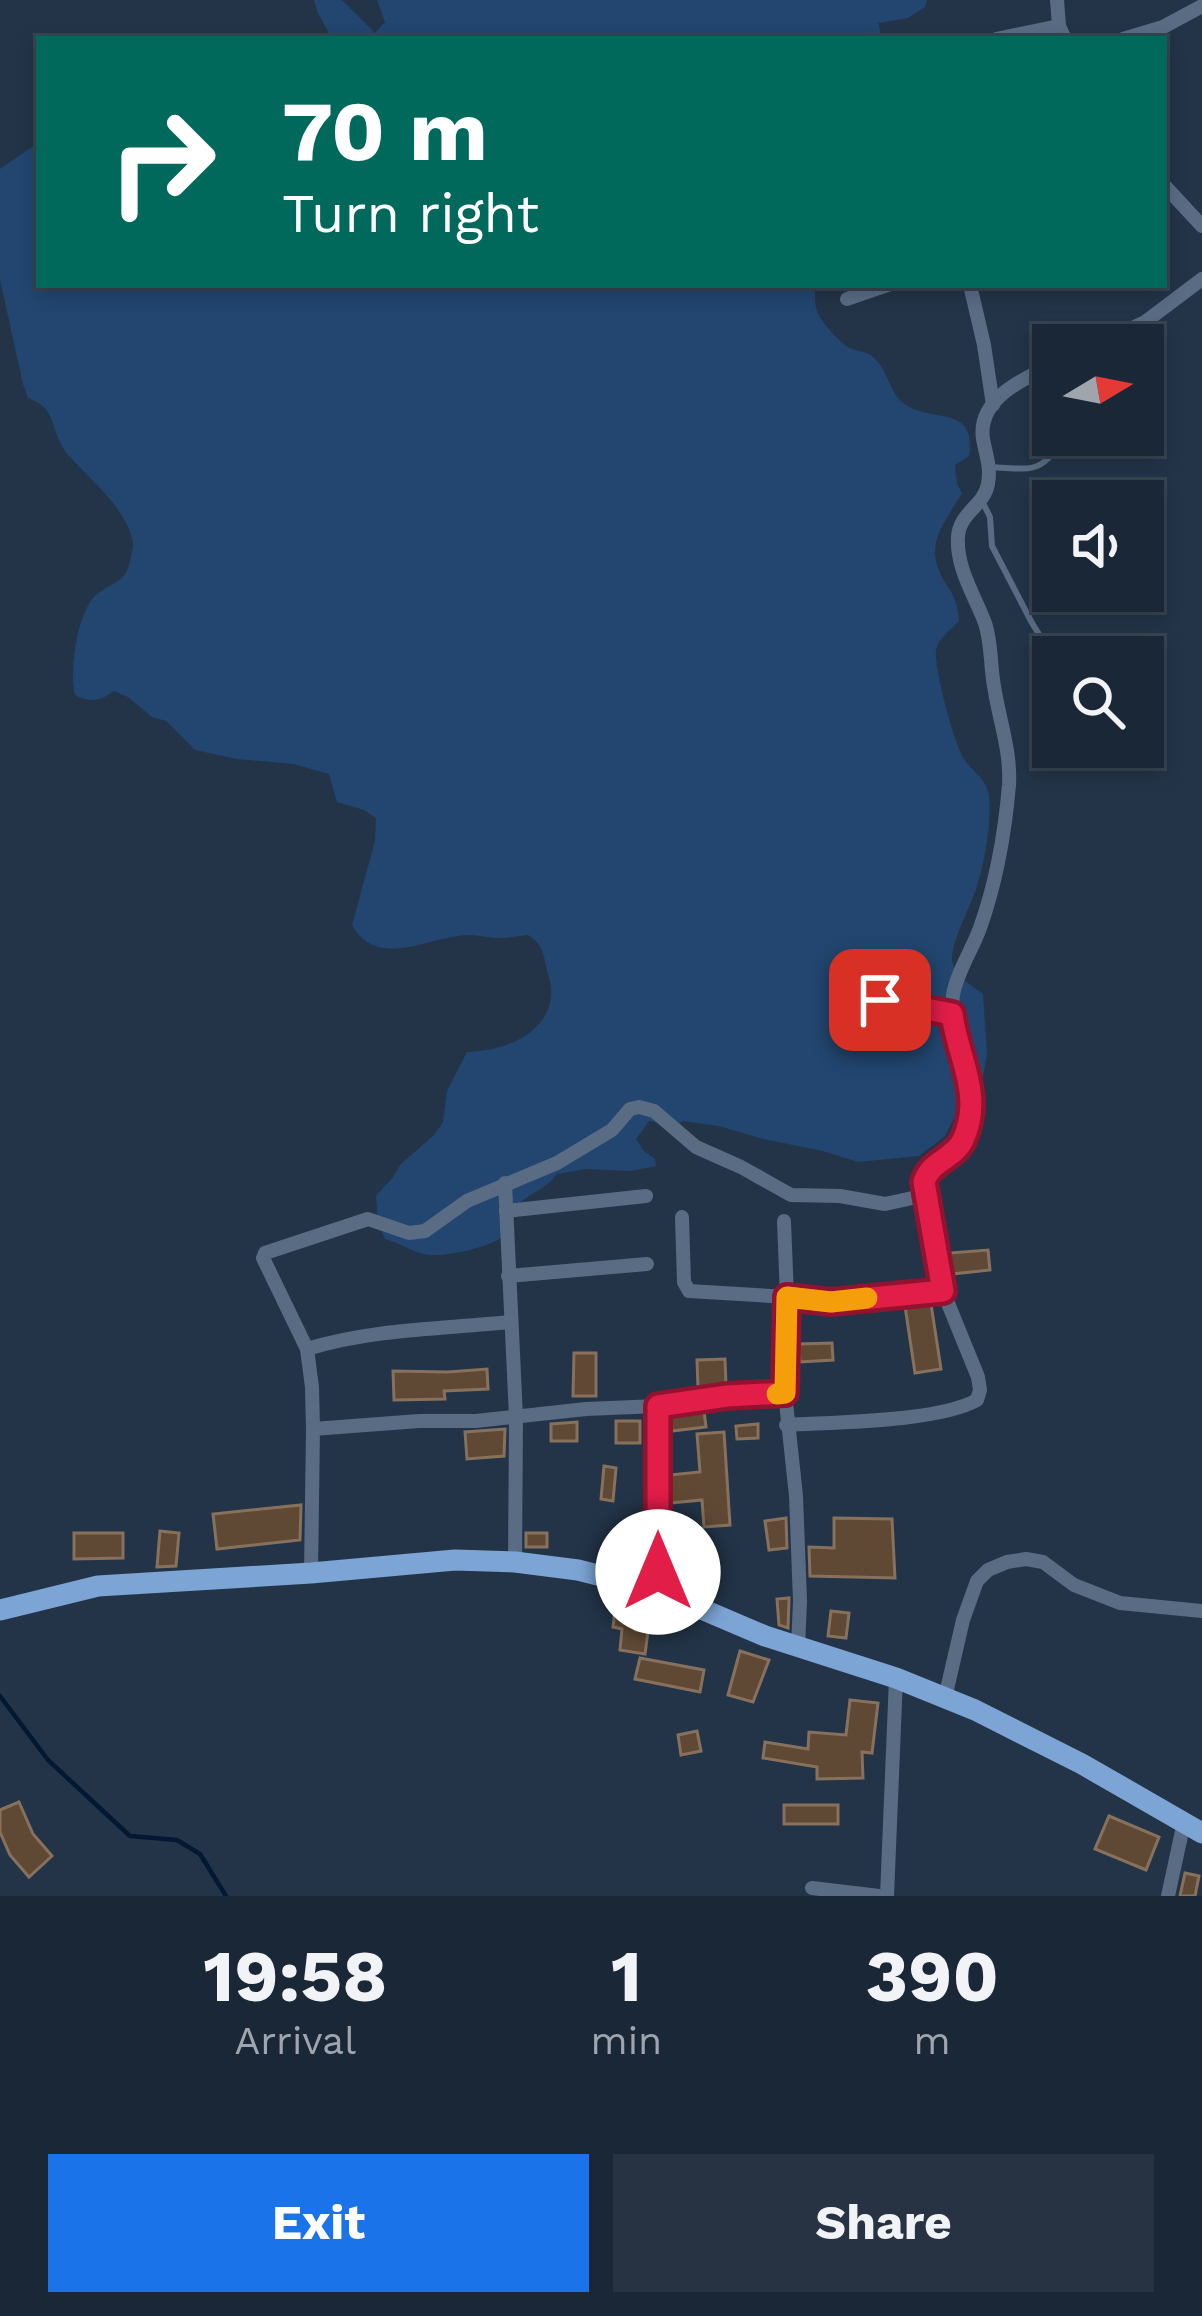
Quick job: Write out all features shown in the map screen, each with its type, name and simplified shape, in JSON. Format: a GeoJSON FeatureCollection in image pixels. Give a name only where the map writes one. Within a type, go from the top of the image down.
{"type":"FeatureCollection","features":[{"type":"Feature","properties":{"kind":"main road"},"geometry":{"type":"LineString","coordinates":[[0,1610],[98,1586],[455,1560],[578,1570],[657,1591],[798,1648],[945,1698],[1053,1749],[1193,1827]]}},
{"type":"Feature","properties":{"kind":"street"},"geometry":{"type":"LineString","coordinates":[[1024,36],[1062,32],[1057,0]]}},
{"type":"Feature","properties":{"kind":"street"},"geometry":{"type":"LineString","coordinates":[[1133,36],[1163,27],[1202,6]]}},
{"type":"Feature","properties":{"kind":"street"},"geometry":{"type":"LineString","coordinates":[[1167,188],[1202,226]]}},
{"type":"Feature","properties":{"kind":"street"},"geometry":{"type":"LineString","coordinates":[[1141,324],[1202,279]]}},
{"type":"Feature","properties":{"kind":"street"},"geometry":{"type":"LineString","coordinates":[[847,299],[879,288]]}},
{"type":"Feature","properties":{"kind":"street"},"geometry":{"type":"LineString","coordinates":[[971,288],[993,405]]}},
{"type":"Feature","properties":{"kind":"street"},"geometry":{"type":"LineString","coordinates":[[786,1425],[927,1414],[968,1405],[977,1400],[980,1390],[943,1291],[925,1175],[962,1143],[968,1118],[969,1076],[952,1014],[955,988],[988,903],[1009,782],[1007,738],[992,681],[986,628],[965,578],[957,542],[961,521],[987,491],[988,452],[982,438],[993,405],[1032,375]]}},
{"type":"Feature","properties":{"kind":"street"},"geometry":{"type":"LineString","coordinates":[[843,992],[952,1014]]}},
{"type":"Feature","properties":{"kind":"street"},"geometry":{"type":"LineString","coordinates":[[310,1573],[313,1430],[307,1348],[263,1258],[265,1253],[368,1219],[409,1233],[425,1231],[467,1201],[556,1163],[612,1130],[630,1109],[639,1107],[654,1111],[696,1147],[791,1195],[840,1196],[885,1204],[926,1195]]}},
{"type":"Feature","properties":{"kind":"street"},"geometry":{"type":"LineString","coordinates":[[506,1184],[516,1417],[515,1562]]}},
{"type":"Feature","properties":{"kind":"street"},"geometry":{"type":"LineString","coordinates":[[506,1211],[646,1196]]}},
{"type":"Feature","properties":{"kind":"street"},"geometry":{"type":"LineString","coordinates":[[682,1217],[684,1282],[689,1291],[831,1302],[943,1291]]}},
{"type":"Feature","properties":{"kind":"street"},"geometry":{"type":"LineString","coordinates":[[784,1221],[786,1425],[796,1496],[798,1648]]}},
{"type":"Feature","properties":{"kind":"street"},"geometry":{"type":"LineString","coordinates":[[508,1276],[647,1264]]}},
{"type":"Feature","properties":{"kind":"street"},"geometry":{"type":"LineString","coordinates":[[307,1348],[394,1331],[510,1322]]}},
{"type":"Feature","properties":{"kind":"street"},"geometry":{"type":"LineString","coordinates":[[313,1430],[785,1393]]}},
{"type":"Feature","properties":{"kind":"street"},"geometry":{"type":"LineString","coordinates":[[657,1591],[658,1406]]}},
{"type":"Feature","properties":{"kind":"street"},"geometry":{"type":"LineString","coordinates":[[945,1698],[977,1581],[1007,1562],[1026,1558],[1043,1562],[1074,1585],[1120,1603],[1202,1611]]}},
{"type":"Feature","properties":{"kind":"street"},"geometry":{"type":"LineString","coordinates":[[812,1888],[883,1896],[896,1678]]}},
{"type":"Feature","properties":{"kind":"street"},"geometry":{"type":"LineString","coordinates":[[1168,1896],[1193,1827]]}},
{"type":"Feature","properties":{"kind":"lane"},"geometry":{"type":"LineString","coordinates":[[989,466],[1033,468],[1052,456]]}},
{"type":"Feature","properties":{"kind":"lane"},"geometry":{"type":"LineString","coordinates":[[981,498],[990,517],[992,546],[1040,636]]}},
{"type":"Feature","properties":{"kind":"shaded area"},"geometry":{"type":"Polygon","coordinates":[[[314,0],[342,0],[375,33],[385,22],[377,0],[927,0],[925,7],[908,18],[879,23],[881,36],[330,36],[314,0]]]}},
{"type":"Feature","properties":{"kind":"shaded area"},"geometry":{"type":"Polygon","coordinates":[[[36,144],[36,288],[815,288],[823,322],[846,345],[875,359],[900,400],[960,422],[970,440],[969,456],[955,465],[962,493],[935,547],[959,621],[939,642],[936,659],[960,751],[983,780],[989,797],[982,867],[952,960],[960,975],[983,994],[987,1053],[982,1082],[961,1104],[945,1136],[919,1156],[858,1162],[719,1126],[649,1121],[636,1139],[656,1166],[557,1174],[520,1203],[503,1236],[489,1244],[430,1255],[385,1239],[376,1196],[443,1122],[447,1091],[467,1052],[517,1041],[541,1021],[551,992],[542,952],[528,935],[469,935],[405,948],[375,946],[352,925],[375,841],[376,818],[337,802],[329,774],[294,764],[195,750],[166,721],[152,717],[128,697],[114,691],[95,700],[75,695],[74,658],[83,615],[95,596],[126,573],[133,543],[122,515],[69,456],[45,408],[28,398],[23,384],[0,280],[0,169],[36,144]]]}},
{"type":"Feature","properties":{"kind":"building"},"geometry":{"type":"Polygon","coordinates":[[[988,1250],[990,1270],[952,1274],[949,1253],[988,1250]]]}},
{"type":"Feature","properties":{"kind":"building"},"geometry":{"type":"Polygon","coordinates":[[[931,1304],[941,1369],[915,1373],[905,1306],[931,1304]]]}},
{"type":"Feature","properties":{"kind":"building"},"geometry":{"type":"Polygon","coordinates":[[[832,1343],[833,1360],[800,1362],[799,1344],[832,1343]]]}},
{"type":"Feature","properties":{"kind":"building"},"geometry":{"type":"Polygon","coordinates":[[[574,1353],[596,1353],[596,1396],[573,1396],[574,1353]]]}},
{"type":"Feature","properties":{"kind":"building"},"geometry":{"type":"Polygon","coordinates":[[[725,1359],[726,1385],[698,1388],[697,1360],[725,1359]]]}},
{"type":"Feature","properties":{"kind":"building"},"geometry":{"type":"Polygon","coordinates":[[[487,1369],[488,1389],[444,1391],[445,1399],[394,1400],[393,1371],[487,1369]]]}},
{"type":"Feature","properties":{"kind":"building"},"geometry":{"type":"Polygon","coordinates":[[[704,1411],[706,1427],[672,1431],[670,1416],[704,1411]]]}},
{"type":"Feature","properties":{"kind":"building"},"geometry":{"type":"Polygon","coordinates":[[[616,1421],[640,1421],[640,1443],[616,1443],[616,1421]]]}},
{"type":"Feature","properties":{"kind":"building"},"geometry":{"type":"Polygon","coordinates":[[[577,1422],[577,1441],[551,1441],[551,1424],[577,1422]]]}},
{"type":"Feature","properties":{"kind":"building"},"geometry":{"type":"Polygon","coordinates":[[[758,1424],[758,1438],[737,1439],[736,1426],[758,1424]]]}},
{"type":"Feature","properties":{"kind":"building"},"geometry":{"type":"Polygon","coordinates":[[[505,1429],[504,1456],[467,1459],[465,1432],[505,1429]]]}},
{"type":"Feature","properties":{"kind":"building"},"geometry":{"type":"Polygon","coordinates":[[[724,1432],[730,1525],[704,1527],[702,1500],[670,1503],[669,1475],[700,1472],[697,1434],[724,1432]]]}},
{"type":"Feature","properties":{"kind":"building"},"geometry":{"type":"Polygon","coordinates":[[[604,1466],[616,1468],[613,1501],[601,1499],[604,1466]]]}},
{"type":"Feature","properties":{"kind":"building"},"geometry":{"type":"Polygon","coordinates":[[[301,1505],[300,1540],[217,1549],[213,1514],[301,1505]]]}},
{"type":"Feature","properties":{"kind":"building"},"geometry":{"type":"Polygon","coordinates":[[[786,1518],[787,1548],[769,1550],[765,1521],[786,1518]]]}},
{"type":"Feature","properties":{"kind":"building"},"geometry":{"type":"Polygon","coordinates":[[[834,1518],[892,1519],[895,1578],[810,1576],[809,1547],[834,1548],[834,1518]]]}},
{"type":"Feature","properties":{"kind":"building"},"geometry":{"type":"Polygon","coordinates":[[[160,1531],[179,1533],[176,1566],[157,1567],[160,1531]]]}},
{"type":"Feature","properties":{"kind":"building"},"geometry":{"type":"Polygon","coordinates":[[[74,1533],[123,1533],[123,1558],[74,1559],[74,1533]]]}},
{"type":"Feature","properties":{"kind":"building"},"geometry":{"type":"Polygon","coordinates":[[[526,1533],[547,1533],[547,1547],[526,1547],[526,1533]]]}},
{"type":"Feature","properties":{"kind":"building"},"geometry":{"type":"Polygon","coordinates":[[[789,1598],[788,1628],[779,1625],[777,1599],[789,1598]]]}},
{"type":"Feature","properties":{"kind":"building"},"geometry":{"type":"Polygon","coordinates":[[[615,1610],[637,1613],[635,1630],[648,1632],[645,1654],[620,1650],[622,1629],[613,1627],[615,1610]]]}},
{"type":"Feature","properties":{"kind":"building"},"geometry":{"type":"Polygon","coordinates":[[[831,1611],[849,1613],[846,1638],[828,1636],[831,1611]]]}},
{"type":"Feature","properties":{"kind":"building"},"geometry":{"type":"Polygon","coordinates":[[[740,1651],[769,1660],[753,1702],[728,1695],[740,1651]]]}},
{"type":"Feature","properties":{"kind":"building"},"geometry":{"type":"Polygon","coordinates":[[[640,1658],[704,1670],[700,1692],[635,1679],[640,1658]]]}},
{"type":"Feature","properties":{"kind":"building"},"geometry":{"type":"Polygon","coordinates":[[[850,1700],[878,1703],[872,1753],[862,1752],[863,1778],[817,1779],[817,1767],[763,1758],[765,1742],[808,1749],[809,1732],[846,1735],[850,1700]]]}},
{"type":"Feature","properties":{"kind":"building"},"geometry":{"type":"Polygon","coordinates":[[[697,1731],[701,1751],[681,1755],[678,1735],[697,1731]]]}},
{"type":"Feature","properties":{"kind":"building"},"geometry":{"type":"Polygon","coordinates":[[[19,1802],[33,1834],[52,1856],[29,1877],[10,1855],[0,1832],[0,1810],[19,1802]]]}},
{"type":"Feature","properties":{"kind":"building"},"geometry":{"type":"Polygon","coordinates":[[[784,1805],[838,1805],[838,1824],[784,1824],[784,1805]]]}},
{"type":"Feature","properties":{"kind":"building"},"geometry":{"type":"Polygon","coordinates":[[[1109,1816],[1159,1837],[1146,1870],[1095,1849],[1109,1816]]]}},
{"type":"Feature","properties":{"kind":"building"},"geometry":{"type":"Polygon","coordinates":[[[1185,1873],[1199,1876],[1195,1896],[1180,1896],[1185,1873]]]}},
{"type":"Feature","properties":{"kind":"waterway"},"geometry":{"type":"LineString","coordinates":[[0,1696],[48,1760],[130,1836],[177,1840],[200,1854],[226,1896]]}},
{"type":"Feature","properties":{"kind":"slow traffic"},"geometry":{"type":"LineString","coordinates":[[777,1394],[785,1393],[787,1297],[831,1302],[867,1298]]}},
{"type":"Feature","properties":{"kind":"route"},"geometry":{"type":"LineString","coordinates":[[658,1572],[658,1406],[785,1393],[787,1297],[831,1302],[943,1291],[924,1182],[929,1169],[962,1143],[968,1118],[967,1064],[952,1014],[880,1000]]}}]}
